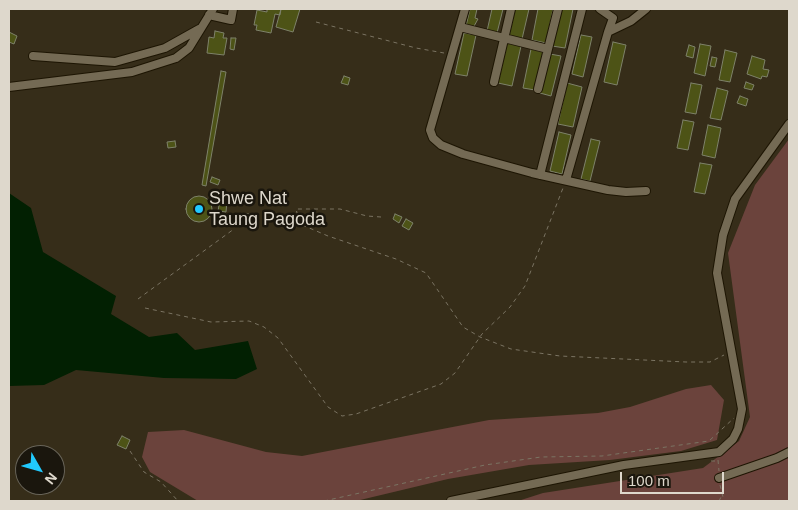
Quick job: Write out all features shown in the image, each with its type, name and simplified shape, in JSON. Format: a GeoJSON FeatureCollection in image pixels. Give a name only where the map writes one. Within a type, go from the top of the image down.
{"type":"FeatureCollection","features":[{"type":"Feature","properties":{"kind":"street"},"geometry":{"type":"LineString","coordinates":[[9,87],[132,72],[176,58],[190,48],[211,12],[231,20],[233,9]]}},
{"type":"Feature","properties":{"kind":"street"},"geometry":{"type":"LineString","coordinates":[[465,9],[430,130],[433,138],[441,145],[463,154],[540,174],[626,192],[646,191]]}},
{"type":"Feature","properties":{"kind":"street"},"geometry":{"type":"LineString","coordinates":[[494,82],[511,9]]}},
{"type":"Feature","properties":{"kind":"street"},"geometry":{"type":"LineString","coordinates":[[538,89],[558,9]]}},
{"type":"Feature","properties":{"kind":"street"},"geometry":{"type":"LineString","coordinates":[[540,174],[582,9]]}},
{"type":"Feature","properties":{"kind":"street"},"geometry":{"type":"LineString","coordinates":[[566,180],[613,18],[600,9]]}},
{"type":"Feature","properties":{"kind":"street"},"geometry":{"type":"LineString","coordinates":[[608,32],[631,21],[646,9]]}},
{"type":"Feature","properties":{"kind":"street"},"geometry":{"type":"LineString","coordinates":[[460,27],[548,49]]}},
{"type":"Feature","properties":{"kind":"street"},"geometry":{"type":"LineString","coordinates":[[33,56],[115,62],[165,48],[200,29]]}},
{"type":"Feature","properties":{"kind":"street"},"geometry":{"type":"LineString","coordinates":[[451,501],[624,465],[719,452],[733,438],[741,418],[742,409],[717,273],[723,235],[735,199],[789,124]]}},
{"type":"Feature","properties":{"kind":"street"},"geometry":{"type":"LineString","coordinates":[[719,478],[789,452]]}},
{"type":"Feature","properties":{"kind":"path"},"geometry":{"type":"LineString","coordinates":[[316,22],[416,48],[452,54]]}},
{"type":"Feature","properties":{"kind":"path"},"geometry":{"type":"LineString","coordinates":[[144,308],[211,322],[249,320],[264,327],[278,338],[328,407],[342,416],[356,414],[441,384],[455,374],[480,337],[510,307],[525,286],[537,260],[566,180]]}},
{"type":"Feature","properties":{"kind":"path"},"geometry":{"type":"LineString","coordinates":[[381,217],[367,216],[340,209],[296,209],[300,224],[328,236],[396,259],[426,273],[463,327],[480,337],[510,349],[560,356],[710,362],[721,358],[731,350]]}},
{"type":"Feature","properties":{"kind":"path"},"geometry":{"type":"LineString","coordinates":[[138,299],[234,228]]}},
{"type":"Feature","properties":{"kind":"path"},"geometry":{"type":"LineString","coordinates":[[324,501],[485,465],[540,457],[602,456],[709,441],[726,427],[732,418],[741,418]]}},
{"type":"Feature","properties":{"kind":"path"},"geometry":{"type":"LineString","coordinates":[[130,452],[144,472],[162,482],[178,501]]}},
{"type":"Feature","properties":{"kind":"path"},"geometry":{"type":"LineString","coordinates":[[719,501],[722,497]]}},
{"type":"Feature","properties":{"kind":"shaded area"},"geometry":{"type":"Polygon","coordinates":[[[789,139],[789,501],[518,501],[543,493],[703,468],[739,441],[750,417],[728,253],[755,185],[789,139]]]}},
{"type":"Feature","properties":{"kind":"shaded area"},"geometry":{"type":"Polygon","coordinates":[[[9,193],[31,208],[43,252],[116,296],[111,314],[149,337],[177,333],[195,350],[248,341],[257,369],[236,379],[164,378],[76,370],[44,385],[9,386],[9,193]]]}},
{"type":"Feature","properties":{"kind":"shaded area"},"geometry":{"type":"Polygon","coordinates":[[[711,385],[724,400],[717,440],[681,451],[610,460],[529,465],[448,479],[356,501],[198,501],[150,472],[142,457],[148,432],[184,430],[266,452],[302,456],[489,420],[598,413],[630,407],[686,389],[711,385]]]}},
{"type":"Feature","properties":{"kind":"building"},"geometry":{"type":"Polygon","coordinates":[[[267,9],[281,9],[280,15],[275,14],[271,33],[256,30],[257,25],[254,25],[257,10],[267,12],[267,9]]]}},
{"type":"Feature","properties":{"kind":"building"},"geometry":{"type":"Polygon","coordinates":[[[281,9],[300,9],[293,32],[276,27],[281,9]]]}},
{"type":"Feature","properties":{"kind":"building"},"geometry":{"type":"Polygon","coordinates":[[[470,9],[477,9],[475,18],[478,19],[473,28],[466,26],[470,9]]]}},
{"type":"Feature","properties":{"kind":"building"},"geometry":{"type":"Polygon","coordinates":[[[492,9],[503,9],[497,33],[487,31],[492,9]]]}},
{"type":"Feature","properties":{"kind":"building"},"geometry":{"type":"Polygon","coordinates":[[[515,9],[529,9],[522,39],[509,36],[515,9]]]}},
{"type":"Feature","properties":{"kind":"building"},"geometry":{"type":"Polygon","coordinates":[[[538,9],[553,9],[546,43],[532,40],[538,9]]]}},
{"type":"Feature","properties":{"kind":"building"},"geometry":{"type":"Polygon","coordinates":[[[560,9],[573,9],[565,48],[552,46],[560,9]]]}},
{"type":"Feature","properties":{"kind":"building"},"geometry":{"type":"Polygon","coordinates":[[[215,31],[224,33],[223,38],[227,38],[224,55],[207,53],[209,37],[214,38],[215,31]]]}},
{"type":"Feature","properties":{"kind":"building"},"geometry":{"type":"Polygon","coordinates":[[[9,32],[17,36],[14,44],[9,42],[9,32]]]}},
{"type":"Feature","properties":{"kind":"building"},"geometry":{"type":"Polygon","coordinates":[[[464,33],[476,35],[467,76],[455,74],[464,33]]]}},
{"type":"Feature","properties":{"kind":"building"},"geometry":{"type":"Polygon","coordinates":[[[581,35],[592,37],[583,77],[572,74],[581,35]]]}},
{"type":"Feature","properties":{"kind":"building"},"geometry":{"type":"Polygon","coordinates":[[[231,38],[236,38],[234,50],[230,49],[231,38]]]}},
{"type":"Feature","properties":{"kind":"building"},"geometry":{"type":"Polygon","coordinates":[[[613,42],[626,45],[617,85],[604,82],[613,42]]]}},
{"type":"Feature","properties":{"kind":"building"},"geometry":{"type":"Polygon","coordinates":[[[507,43],[521,46],[512,86],[498,83],[507,43]]]}},
{"type":"Feature","properties":{"kind":"building"},"geometry":{"type":"Polygon","coordinates":[[[700,44],[711,46],[705,76],[694,73],[700,44]]]}},
{"type":"Feature","properties":{"kind":"building"},"geometry":{"type":"Polygon","coordinates":[[[689,45],[695,47],[693,58],[686,56],[689,45]]]}},
{"type":"Feature","properties":{"kind":"building"},"geometry":{"type":"Polygon","coordinates":[[[531,49],[543,52],[535,90],[523,88],[531,49]]]}},
{"type":"Feature","properties":{"kind":"building"},"geometry":{"type":"Polygon","coordinates":[[[725,50],[737,53],[730,82],[719,80],[725,50]]]}},
{"type":"Feature","properties":{"kind":"building"},"geometry":{"type":"Polygon","coordinates":[[[550,54],[561,56],[551,96],[540,93],[550,54]]]}},
{"type":"Feature","properties":{"kind":"building"},"geometry":{"type":"Polygon","coordinates":[[[752,56],[765,60],[763,69],[769,70],[767,77],[762,76],[761,79],[747,74],[752,56]]]}},
{"type":"Feature","properties":{"kind":"building"},"geometry":{"type":"Polygon","coordinates":[[[712,57],[717,58],[715,67],[710,66],[712,57]]]}},
{"type":"Feature","properties":{"kind":"building"},"geometry":{"type":"Polygon","coordinates":[[[221,71],[226,72],[206,186],[202,185],[221,71]]]}},
{"type":"Feature","properties":{"kind":"building"},"geometry":{"type":"Polygon","coordinates":[[[344,76],[350,78],[348,85],[341,83],[344,76]]]}},
{"type":"Feature","properties":{"kind":"building"},"geometry":{"type":"Polygon","coordinates":[[[746,82],[754,85],[752,90],[744,88],[746,82]]]}},
{"type":"Feature","properties":{"kind":"building"},"geometry":{"type":"Polygon","coordinates":[[[567,83],[582,87],[573,127],[558,124],[567,83]]]}},
{"type":"Feature","properties":{"kind":"building"},"geometry":{"type":"Polygon","coordinates":[[[691,83],[702,85],[696,114],[685,112],[691,83]]]}},
{"type":"Feature","properties":{"kind":"building"},"geometry":{"type":"Polygon","coordinates":[[[717,88],[728,91],[721,120],[710,118],[717,88]]]}},
{"type":"Feature","properties":{"kind":"building"},"geometry":{"type":"Polygon","coordinates":[[[740,96],[748,99],[746,106],[737,103],[740,96]]]}},
{"type":"Feature","properties":{"kind":"building"},"geometry":{"type":"Polygon","coordinates":[[[683,120],[694,122],[688,150],[677,148],[683,120]]]}},
{"type":"Feature","properties":{"kind":"building"},"geometry":{"type":"Polygon","coordinates":[[[708,125],[721,128],[715,158],[702,155],[708,125]]]}},
{"type":"Feature","properties":{"kind":"building"},"geometry":{"type":"Polygon","coordinates":[[[559,132],[571,135],[562,174],[550,171],[559,132]]]}},
{"type":"Feature","properties":{"kind":"building"},"geometry":{"type":"Polygon","coordinates":[[[591,139],[600,141],[590,181],[581,179],[591,139]]]}},
{"type":"Feature","properties":{"kind":"building"},"geometry":{"type":"Polygon","coordinates":[[[175,141],[176,147],[168,148],[167,142],[175,141]]]}},
{"type":"Feature","properties":{"kind":"building"},"geometry":{"type":"Polygon","coordinates":[[[700,163],[712,165],[705,194],[694,192],[700,163]]]}},
{"type":"Feature","properties":{"kind":"building"},"geometry":{"type":"Polygon","coordinates":[[[212,177],[220,180],[218,185],[210,182],[212,177]]]}},
{"type":"Feature","properties":{"kind":"building","name":"Shwe Nat Taung Pagoda"},"geometry":{"type":"Polygon","coordinates":[[[199,196],[208,200],[212,209],[208,218],[199,222],[190,218],[186,209],[190,200],[199,196]]]}},
{"type":"Feature","properties":{"kind":"building"},"geometry":{"type":"Polygon","coordinates":[[[220,200],[227,201],[226,212],[218,211],[220,200]]]}},
{"type":"Feature","properties":{"kind":"building"},"geometry":{"type":"Polygon","coordinates":[[[217,214],[223,215],[220,225],[215,224],[217,214]]]}},
{"type":"Feature","properties":{"kind":"building"},"geometry":{"type":"Polygon","coordinates":[[[244,214],[250,214],[250,221],[244,221],[244,214]]]}},
{"type":"Feature","properties":{"kind":"building"},"geometry":{"type":"Polygon","coordinates":[[[395,214],[402,217],[399,223],[393,219],[395,214]]]}},
{"type":"Feature","properties":{"kind":"building"},"geometry":{"type":"Polygon","coordinates":[[[406,219],[413,223],[409,230],[402,226],[406,219]]]}},
{"type":"Feature","properties":{"kind":"building"},"geometry":{"type":"Polygon","coordinates":[[[122,436],[130,440],[126,449],[117,445],[122,436]]]}},
{"type":"Feature","properties":{"kind":"place","name":"Shwe Nat Taung Pagoda"},"geometry":{"type":"Point","coordinates":[199,209]}}]}
